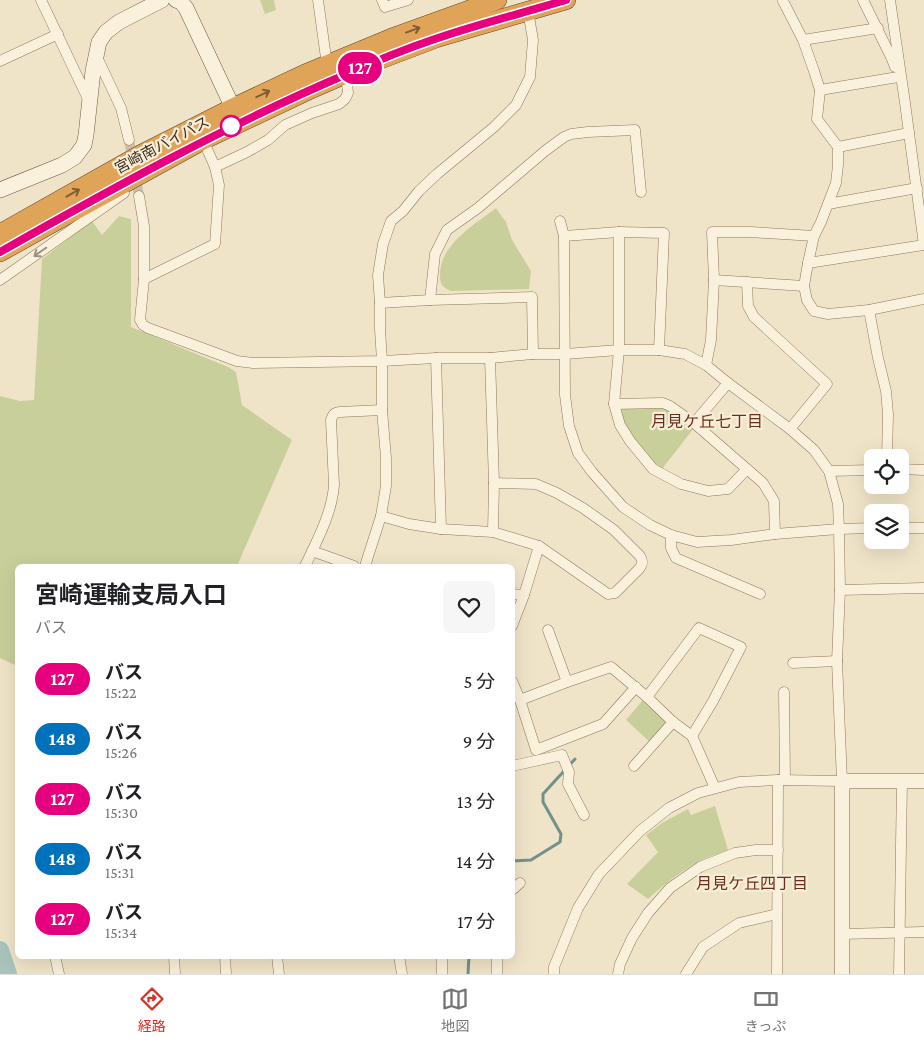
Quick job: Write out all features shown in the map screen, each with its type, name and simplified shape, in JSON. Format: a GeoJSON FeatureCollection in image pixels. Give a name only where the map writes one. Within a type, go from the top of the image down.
{"type":"FeatureCollection","features":[{"type":"Feature","properties":{"kind":"highway","name":"宮崎南バイパス"},"geometry":{"type":"LineString","coordinates":[[0,234],[140,155],[232,108],[392,38],[497,0]]}},
{"type":"Feature","properties":{"kind":"highway","name":"宮崎南バイパス"},"geometry":{"type":"LineString","coordinates":[[0,252],[203,140],[287,112],[346,74],[436,38],[566,0]]}},
{"type":"Feature","properties":{"kind":"highway"},"geometry":{"type":"LineString","coordinates":[[0,224],[40,211]]}},
{"type":"Feature","properties":{"kind":"highway"},"geometry":{"type":"LineString","coordinates":[[0,264],[42,236],[61,218]]}},
{"type":"Feature","properties":{"kind":"street"},"geometry":{"type":"LineString","coordinates":[[42,0],[90,102]]}},
{"type":"Feature","properties":{"kind":"street"},"geometry":{"type":"LineString","coordinates":[[0,190],[62,165],[75,157],[84,145],[93,71],[99,42],[106,32],[119,22],[162,0]]}},
{"type":"Feature","properties":{"kind":"street"},"geometry":{"type":"LineString","coordinates":[[176,0],[181,2],[186,8],[232,108]]}},
{"type":"Feature","properties":{"kind":"street"},"geometry":{"type":"LineString","coordinates":[[318,0],[327,65]]}},
{"type":"Feature","properties":{"kind":"street"},"geometry":{"type":"LineString","coordinates":[[382,0],[385,8],[408,0]]}},
{"type":"Feature","properties":{"kind":"street"},"geometry":{"type":"LineString","coordinates":[[864,0],[892,59],[902,90]]}},
{"type":"Feature","properties":{"kind":"street"},"geometry":{"type":"LineString","coordinates":[[808,263],[924,245],[922,202],[917,188],[890,0]]}},
{"type":"Feature","properties":{"kind":"street"},"geometry":{"type":"LineString","coordinates":[[783,1],[803,40],[820,90],[817,119],[838,147],[836,183],[814,236],[808,263],[804,286],[807,300],[814,310],[828,314],[869,310],[924,299]]}},
{"type":"Feature","properties":{"kind":"street"},"geometry":{"type":"LineString","coordinates":[[366,564],[381,516],[386,486],[378,275],[384,244],[391,221],[403,211],[419,190],[494,127],[516,105],[530,78],[533,40],[528,12]]}},
{"type":"Feature","properties":{"kind":"street"},"geometry":{"type":"LineString","coordinates":[[803,40],[878,28]]}},
{"type":"Feature","properties":{"kind":"street"},"geometry":{"type":"LineString","coordinates":[[0,61],[58,34]]}},
{"type":"Feature","properties":{"kind":"street"},"geometry":{"type":"LineString","coordinates":[[96,54],[121,108],[129,140]]}},
{"type":"Feature","properties":{"kind":"street"},"geometry":{"type":"LineString","coordinates":[[820,90],[898,77]]}},
{"type":"Feature","properties":{"kind":"street"},"geometry":{"type":"LineString","coordinates":[[215,166],[247,152],[268,140],[285,125],[287,112]]}},
{"type":"Feature","properties":{"kind":"street"},"geometry":{"type":"LineString","coordinates":[[430,300],[435,254],[447,230],[478,208],[564,137],[571,134],[588,132],[635,130],[640,192]]}},
{"type":"Feature","properties":{"kind":"street"},"geometry":{"type":"LineString","coordinates":[[838,147],[909,133]]}},
{"type":"Feature","properties":{"kind":"street"},"geometry":{"type":"LineString","coordinates":[[144,279],[216,244],[219,185],[215,166],[203,140]]}},
{"type":"Feature","properties":{"kind":"street"},"geometry":{"type":"LineString","coordinates":[[0,280],[122,194],[146,180],[164,161]]}},
{"type":"Feature","properties":{"kind":"street"},"geometry":{"type":"LineString","coordinates":[[828,204],[917,188]]}},
{"type":"Feature","properties":{"kind":"street"},"geometry":{"type":"LineString","coordinates":[[139,196],[144,226],[144,279],[140,320],[148,328],[237,361],[253,363],[490,358],[619,350],[659,350],[684,354],[706,366],[790,429],[814,450],[829,471],[838,504],[840,590],[837,661],[842,781],[842,974]]}},
{"type":"Feature","properties":{"kind":"street"},"geometry":{"type":"LineString","coordinates":[[560,221],[564,236],[565,395],[569,426],[578,453],[623,507],[650,525],[671,535],[698,542],[775,534],[864,528]]}},
{"type":"Feature","properties":{"kind":"street"},"geometry":{"type":"LineString","coordinates":[[564,236],[619,232],[664,233],[659,350]]}},
{"type":"Feature","properties":{"kind":"street"},"geometry":{"type":"LineString","coordinates":[[619,232],[619,350],[614,404],[620,425],[630,441],[654,469],[681,484],[708,491],[728,488],[747,469]]}},
{"type":"Feature","properties":{"kind":"street"},"geometry":{"type":"LineString","coordinates":[[706,366],[712,340],[714,280],[712,232],[814,236]]}},
{"type":"Feature","properties":{"kind":"street"},"geometry":{"type":"LineString","coordinates":[[714,280],[804,286]]}},
{"type":"Feature","properties":{"kind":"street"},"geometry":{"type":"LineString","coordinates":[[747,282],[748,306],[754,317],[827,384],[790,429]]}},
{"type":"Feature","properties":{"kind":"street"},"geometry":{"type":"LineString","coordinates":[[380,303],[532,297],[533,354]]}},
{"type":"Feature","properties":{"kind":"street"},"geometry":{"type":"LineString","coordinates":[[869,310],[886,391],[888,414],[887,449]]}},
{"type":"Feature","properties":{"kind":"street"},"geometry":{"type":"LineString","coordinates":[[436,358],[441,529]]}},
{"type":"Feature","properties":{"kind":"street"},"geometry":{"type":"LineString","coordinates":[[490,358],[494,483],[493,532]]}},
{"type":"Feature","properties":{"kind":"street"},"geometry":{"type":"LineString","coordinates":[[694,423],[728,383]]}},
{"type":"Feature","properties":{"kind":"street"},"geometry":{"type":"LineString","coordinates":[[614,404],[663,403],[694,423],[763,483],[774,501],[775,534]]}},
{"type":"Feature","properties":{"kind":"street"},"geometry":{"type":"LineString","coordinates":[[306,564],[327,515],[333,494],[331,420],[333,415],[340,412],[382,410]]}},
{"type":"Feature","properties":{"kind":"street"},"geometry":{"type":"LineString","coordinates":[[829,471],[864,470]]}},
{"type":"Feature","properties":{"kind":"street"},"geometry":{"type":"LineString","coordinates":[[909,470],[924,470]]}},
{"type":"Feature","properties":{"kind":"street"},"geometry":{"type":"LineString","coordinates":[[381,516],[409,524],[441,529],[493,532],[517,538],[539,546],[608,594],[615,593],[642,565],[643,560],[640,556],[614,530],[583,508],[557,493],[536,484],[494,483]]}},
{"type":"Feature","properties":{"kind":"street"},"geometry":{"type":"LineString","coordinates":[[909,528],[924,528]]}},
{"type":"Feature","properties":{"kind":"street"},"geometry":{"type":"LineString","coordinates":[[671,535],[671,548],[676,558],[760,594]]}},
{"type":"Feature","properties":{"kind":"street"},"geometry":{"type":"LineString","coordinates":[[515,618],[539,546]]}},
{"type":"Feature","properties":{"kind":"street"},"geometry":{"type":"LineString","coordinates":[[312,551],[348,564]]}},
{"type":"Feature","properties":{"kind":"street"},"geometry":{"type":"LineString","coordinates":[[840,590],[924,588]]}},
{"type":"Feature","properties":{"kind":"street"},"geometry":{"type":"LineString","coordinates":[[515,594],[524,595]]}},
{"type":"Feature","properties":{"kind":"street"},"geometry":{"type":"LineString","coordinates":[[648,697],[699,628],[741,647],[713,701],[692,736]]}},
{"type":"Feature","properties":{"kind":"street"},"geometry":{"type":"LineString","coordinates":[[548,630],[567,682]]}},
{"type":"Feature","properties":{"kind":"street"},"geometry":{"type":"LineString","coordinates":[[793,663],[837,661]]}},
{"type":"Feature","properties":{"kind":"street"},"geometry":{"type":"LineString","coordinates":[[520,700],[611,667],[648,697],[673,722],[692,736],[715,788]]}},
{"type":"Feature","properties":{"kind":"street"},"geometry":{"type":"LineString","coordinates":[[515,688],[536,750],[603,724],[636,687]]}},
{"type":"Feature","properties":{"kind":"street"},"geometry":{"type":"LineString","coordinates":[[777,974],[778,850],[784,692]]}},
{"type":"Feature","properties":{"kind":"street"},"geometry":{"type":"LineString","coordinates":[[634,766],[673,722]]}},
{"type":"Feature","properties":{"kind":"street"},"geometry":{"type":"LineString","coordinates":[[515,766],[562,755],[568,784],[584,815]]}},
{"type":"Feature","properties":{"kind":"street"},"geometry":{"type":"LineString","coordinates":[[554,974],[554,967],[578,908],[599,874],[640,831],[669,808],[698,793],[739,782],[782,780],[924,781]]}},
{"type":"Feature","properties":{"kind":"street"},"geometry":{"type":"LineString","coordinates":[[900,974],[902,781]]}},
{"type":"Feature","properties":{"kind":"street"},"geometry":{"type":"LineString","coordinates":[[618,974],[620,964],[632,938],[648,913],[670,888],[700,867],[734,853],[778,850]]}},
{"type":"Feature","properties":{"kind":"street"},"geometry":{"type":"LineString","coordinates":[[686,974],[704,947],[739,923],[777,914]]}},
{"type":"Feature","properties":{"kind":"street"},"geometry":{"type":"LineString","coordinates":[[842,934],[924,932]]}},
{"type":"Feature","properties":{"kind":"street"},"geometry":{"type":"LineString","coordinates":[[56,959],[59,974]]}},
{"type":"Feature","properties":{"kind":"street"},"geometry":{"type":"LineString","coordinates":[[174,959],[175,974]]}},
{"type":"Feature","properties":{"kind":"street"},"geometry":{"type":"LineString","coordinates":[[225,959],[226,974]]}},
{"type":"Feature","properties":{"kind":"street"},"geometry":{"type":"LineString","coordinates":[[277,959],[278,974]]}},
{"type":"Feature","properties":{"kind":"street"},"geometry":{"type":"LineString","coordinates":[[400,959],[402,974]]}},
{"type":"Feature","properties":{"kind":"street"},"geometry":{"type":"LineString","coordinates":[[442,959],[442,974]]}},
{"type":"Feature","properties":{"kind":"street"},"geometry":{"type":"LineString","coordinates":[[496,974],[497,959]]}},
{"type":"Feature","properties":{"kind":"green space"},"geometry":{"type":"Polygon","coordinates":[[[260,0],[274,0],[276,10],[265,14],[260,0]]]}},
{"type":"Feature","properties":{"kind":"green space"},"geometry":{"type":"Polygon","coordinates":[[[496,208],[506,222],[512,240],[531,271],[529,289],[451,291],[446,289],[441,283],[441,265],[451,245],[468,229],[496,208]]]}},
{"type":"Feature","properties":{"kind":"green space"},"geometry":{"type":"Polygon","coordinates":[[[119,216],[131,219],[131,327],[236,372],[242,405],[292,440],[238,564],[15,564],[15,665],[0,658],[0,396],[20,401],[34,400],[42,259],[92,221],[102,235],[119,216]]]}},
{"type":"Feature","properties":{"kind":"green space"},"geometry":{"type":"Polygon","coordinates":[[[624,407],[662,407],[671,410],[694,428],[662,469],[649,457],[632,436],[621,412],[624,407]]]}},
{"type":"Feature","properties":{"kind":"green space"},"geometry":{"type":"Polygon","coordinates":[[[643,700],[667,721],[666,726],[651,743],[626,720],[643,700]]]}},
{"type":"Feature","properties":{"kind":"green space"},"geometry":{"type":"Polygon","coordinates":[[[715,806],[728,850],[690,866],[648,899],[627,884],[658,852],[646,835],[662,823],[688,809],[691,815],[715,806]]]}},
{"type":"Feature","properties":{"kind":"waterway"},"geometry":{"type":"LineString","coordinates":[[515,861],[531,860],[560,842],[561,834],[543,802],[543,794],[575,759]]}},
{"type":"Feature","properties":{"kind":"waterway"},"geometry":{"type":"LineString","coordinates":[[0,950],[8,974]]}},
{"type":"Feature","properties":{"kind":"waterway"},"geometry":{"type":"LineString","coordinates":[[468,974],[469,959]]}},
{"type":"Feature","properties":{"kind":"tunnel"},"geometry":{"type":"LineString","coordinates":[[129,140],[139,196]]}},
{"type":"Feature","properties":{"kind":"bus line","name":"127"},"geometry":{"type":"LineString","coordinates":[[0,252],[203,140],[313,88],[436,38],[566,0]]}},
{"type":"Feature","properties":{"kind":"district","name":"月見ケ丘七丁目"},"geometry":{"type":"Point","coordinates":[707,421]}},
{"type":"Feature","properties":{"kind":"district","name":"月見ケ丘四丁目"},"geometry":{"type":"Point","coordinates":[752,883]}}]}
